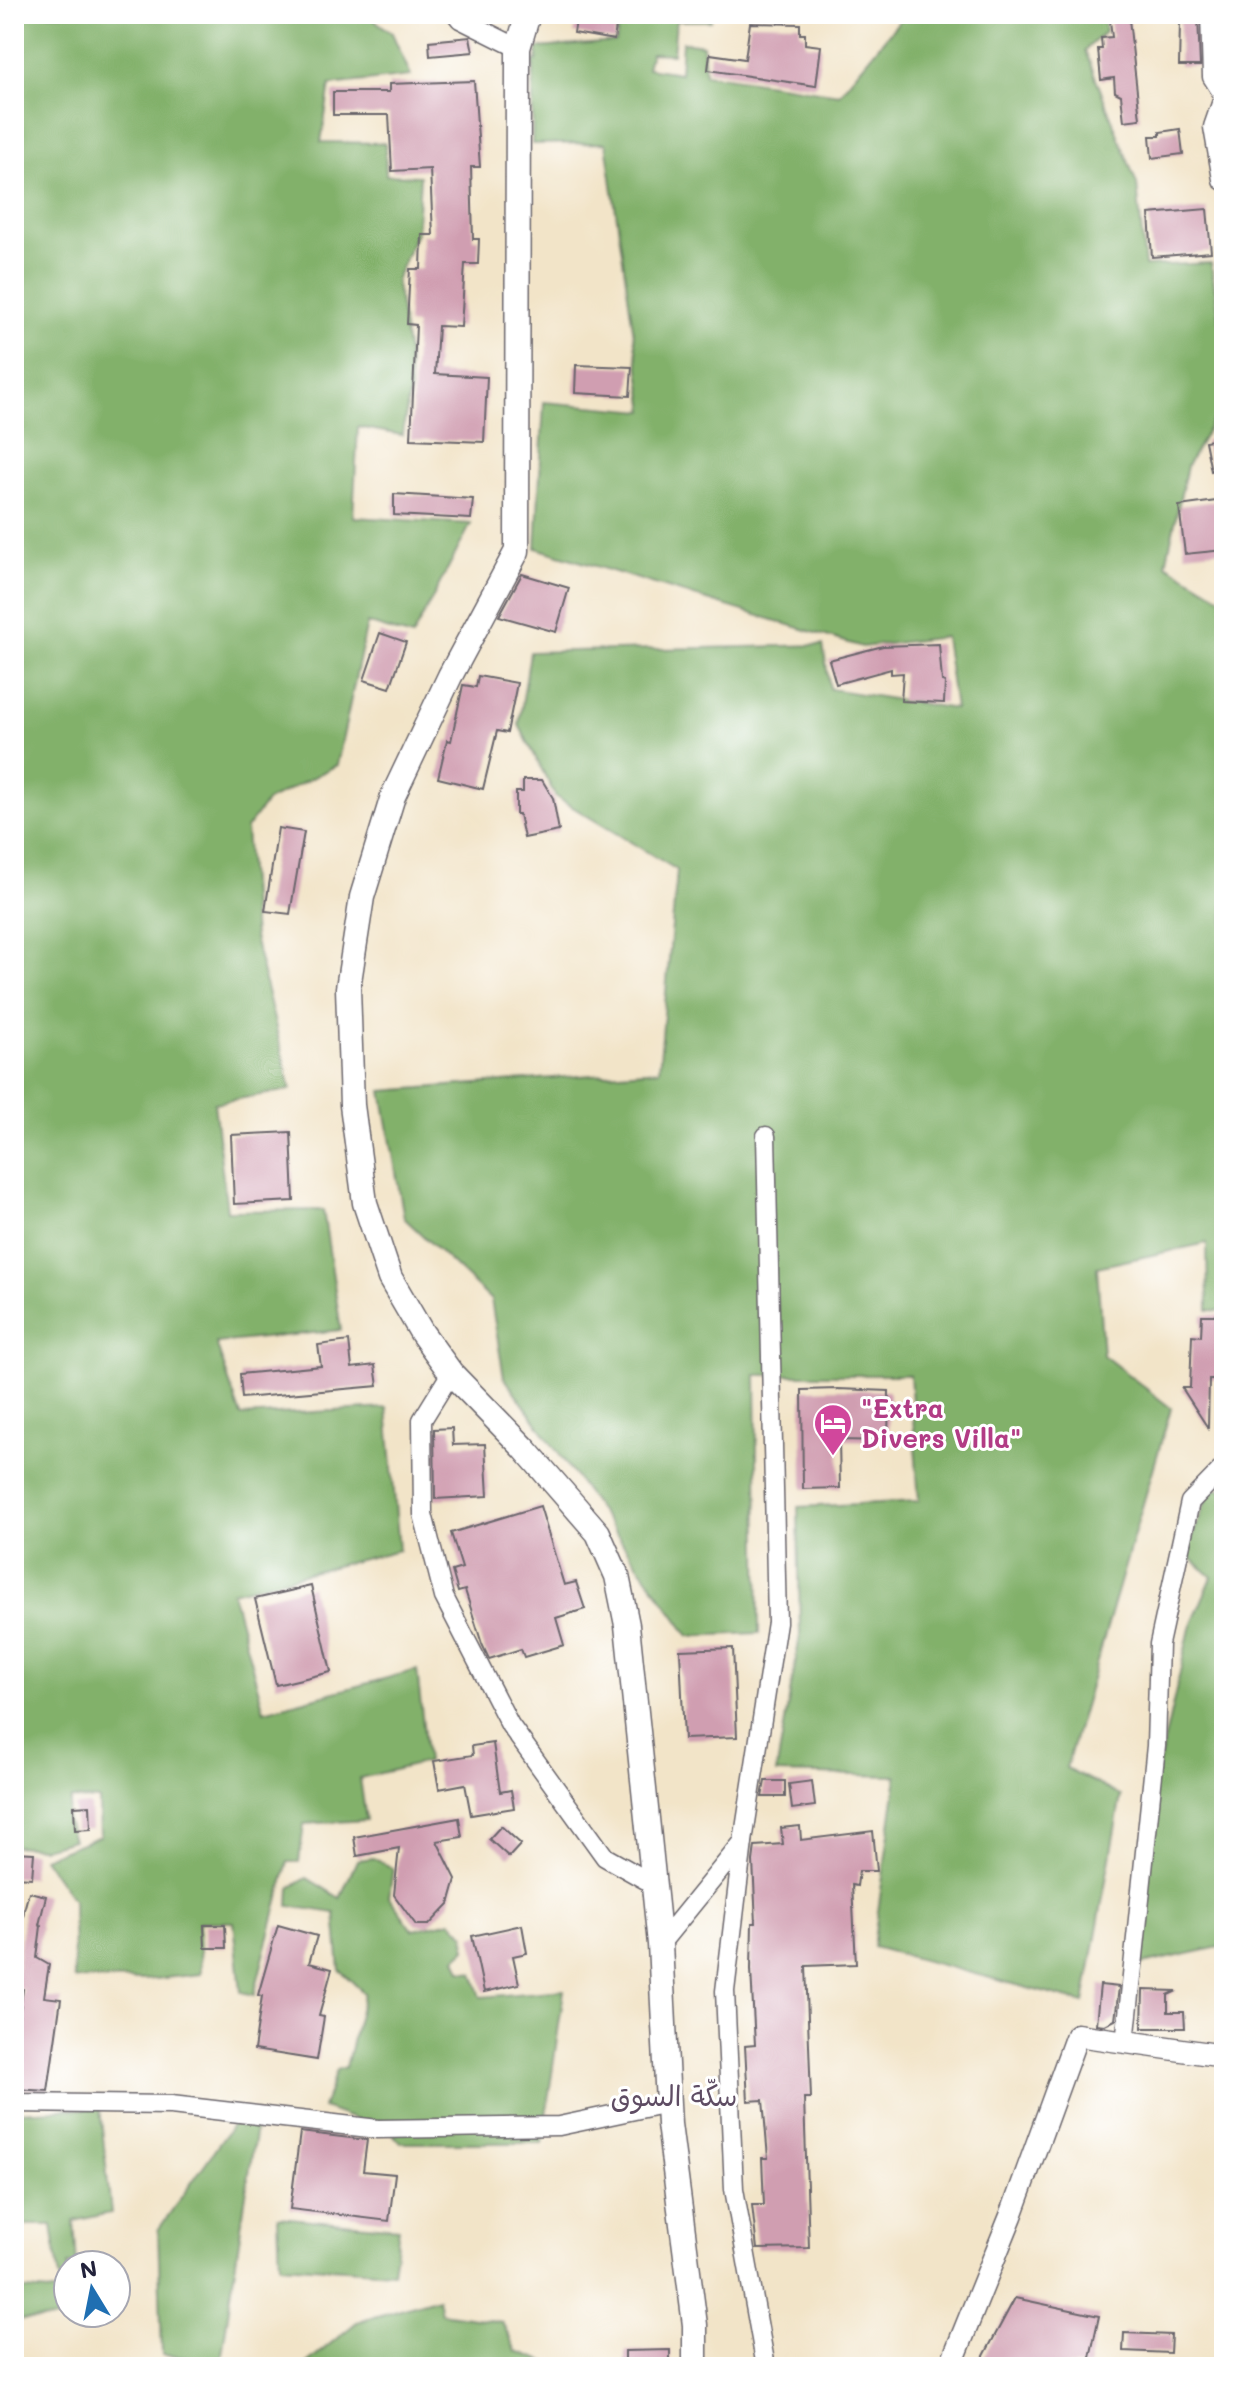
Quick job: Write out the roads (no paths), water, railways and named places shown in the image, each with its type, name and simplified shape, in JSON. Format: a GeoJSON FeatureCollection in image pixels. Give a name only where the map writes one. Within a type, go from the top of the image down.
{"type":"FeatureCollection","features":[{"type":"Feature","properties":{"kind":"main road"},"geometry":{"type":"LineString","coordinates":[[528,14],[518,48],[517,551],[450,676],[393,796],[362,897],[348,988],[352,1105],[365,1203],[390,1278],[422,1333],[451,1373],[524,1448],[598,1533],[617,1576],[627,1625],[660,1944],[668,2103],[695,2325],[695,2367]]}},
{"type":"Feature","properties":{"kind":"street"},"geometry":{"type":"LineString","coordinates":[[456,14],[460,19],[518,48]]}},
{"type":"Feature","properties":{"kind":"street"},"geometry":{"type":"LineString","coordinates":[[1210,14],[1212,77],[1224,99],[1215,127],[1224,179]]}},
{"type":"Feature","properties":{"kind":"street"},"geometry":{"type":"LineString","coordinates":[[766,1136],[777,1622],[743,1842],[725,1991],[734,2189],[766,2367]]}},
{"type":"Feature","properties":{"kind":"street"},"geometry":{"type":"LineString","coordinates":[[451,1373],[422,1420],[423,1514],[444,1597],[510,1725],[605,1857],[653,1884]]}},
{"type":"Feature","properties":{"kind":"street"},"geometry":{"type":"LineString","coordinates":[[1125,2043],[1156,1746],[1159,1644],[1190,1502],[1224,1467]]}},
{"type":"Feature","properties":{"kind":"street"},"geometry":{"type":"LineString","coordinates":[[660,1944],[743,1842]]}},
{"type":"Feature","properties":{"kind":"street"},"geometry":{"type":"LineString","coordinates":[[950,2367],[1011,2216],[1077,2035],[1224,2056]]}},
{"type":"Feature","properties":{"kind":"street"},"geometry":{"type":"LineString","coordinates":[[14,2103],[171,2105],[378,2129],[559,2126],[668,2103]]}},
{"type":"Feature","properties":{"kind":"place","name":"\"Extra Divers Villa\""},"geometry":{"type":"Point","coordinates":[833,1457]}},
{"type":"Feature","properties":{"kind":"district","name":"سكّة السوق"},"geometry":{"type":"Point","coordinates":[674,2095]}}]}
